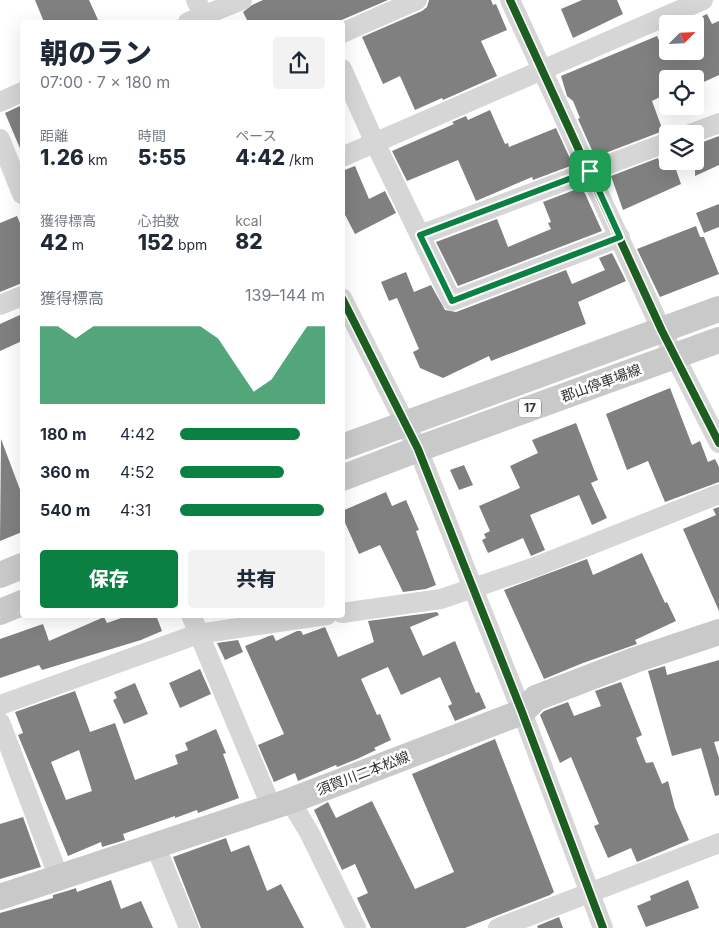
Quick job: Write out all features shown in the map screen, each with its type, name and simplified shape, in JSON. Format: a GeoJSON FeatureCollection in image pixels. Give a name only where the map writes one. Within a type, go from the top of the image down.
{"type":"FeatureCollection","features":[{"type":"Feature","properties":{"kind":"main road","name":"郡山停車場線"},"geometry":{"type":"LineString","coordinates":[[345,445],[719,309]]}},
{"type":"Feature","properties":{"kind":"main road","name":"郡山停車場線"},"geometry":{"type":"LineString","coordinates":[[345,477],[418,448],[719,340]]}},
{"type":"Feature","properties":{"kind":"main road"},"geometry":{"type":"LineString","coordinates":[[0,574],[20,567]]}},
{"type":"Feature","properties":{"kind":"main road"},"geometry":{"type":"LineString","coordinates":[[0,612],[20,604]]}},
{"type":"Feature","properties":{"kind":"main road","name":"須賀川二本松線"},"geometry":{"type":"LineString","coordinates":[[0,897],[280,804],[522,712],[536,698],[635,660],[719,632]]}},
{"type":"Feature","properties":{"kind":"street"},"geometry":{"type":"LineString","coordinates":[[199,15],[242,0]]}},
{"type":"Feature","properties":{"kind":"street"},"geometry":{"type":"LineString","coordinates":[[345,32],[417,0]]}},
{"type":"Feature","properties":{"kind":"street"},"geometry":{"type":"LineString","coordinates":[[510,0],[662,331],[719,442]]}},
{"type":"Feature","properties":{"kind":"street"},"geometry":{"type":"LineString","coordinates":[[345,156],[704,0]]}},
{"type":"Feature","properties":{"kind":"street"},"geometry":{"type":"LineString","coordinates":[[345,76],[375,143],[452,301],[620,237]]}},
{"type":"Feature","properties":{"kind":"street"},"geometry":{"type":"LineString","coordinates":[[0,102],[20,93]]}},
{"type":"Feature","properties":{"kind":"street"},"geometry":{"type":"LineString","coordinates":[[704,129],[719,123]]}},
{"type":"Feature","properties":{"kind":"street"},"geometry":{"type":"LineString","coordinates":[[0,139],[20,189]]}},
{"type":"Feature","properties":{"kind":"street"},"geometry":{"type":"LineString","coordinates":[[420,235],[659,145]]}},
{"type":"Feature","properties":{"kind":"street"},"geometry":{"type":"LineString","coordinates":[[0,305],[20,297]]}},
{"type":"Feature","properties":{"kind":"street"},"geometry":{"type":"LineString","coordinates":[[345,304],[418,448],[522,712],[603,928]]}},
{"type":"Feature","properties":{"kind":"street"},"geometry":{"type":"LineString","coordinates":[[345,613],[441,598],[473,588],[535,567],[719,494]]}},
{"type":"Feature","properties":{"kind":"street"},"geometry":{"type":"LineString","coordinates":[[192,618],[198,634],[280,804],[309,832],[356,928]]}},
{"type":"Feature","properties":{"kind":"street"},"geometry":{"type":"LineString","coordinates":[[0,705],[198,634],[307,618]]}},
{"type":"Feature","properties":{"kind":"street"},"geometry":{"type":"LineString","coordinates":[[0,722],[59,878]]}},
{"type":"Feature","properties":{"kind":"street"},"geometry":{"type":"LineString","coordinates":[[498,928],[719,843]]}},
{"type":"Feature","properties":{"kind":"street"},"geometry":{"type":"LineString","coordinates":[[155,845],[189,928]]}},
{"type":"Feature","properties":{"kind":"building"},"geometry":{"type":"Polygon","coordinates":[[[35,0],[89,0],[98,20],[43,20],[35,0]]]}},
{"type":"Feature","properties":{"kind":"building"},"geometry":{"type":"Polygon","coordinates":[[[263,0],[388,0],[342,20],[247,20],[243,12],[263,0]]]}},
{"type":"Feature","properties":{"kind":"building"},"geometry":{"type":"Polygon","coordinates":[[[429,0],[491,0],[493,5],[496,4],[507,30],[481,41],[497,76],[415,110],[400,76],[383,84],[362,37],[422,11],[427,7],[429,0]]]}},
{"type":"Feature","properties":{"kind":"building"},"geometry":{"type":"Polygon","coordinates":[[[582,0],[617,0],[623,14],[573,38],[561,9],[582,0]]]}},
{"type":"Feature","properties":{"kind":"building"},"geometry":{"type":"Polygon","coordinates":[[[707,14],[712,24],[719,21],[719,75],[704,82],[704,70],[659,70],[659,98],[652,101],[661,125],[659,125],[659,133],[595,157],[578,119],[580,118],[573,101],[567,96],[561,76],[657,36],[659,40],[659,60],[704,60],[704,15],[707,14]]]}},
{"type":"Feature","properties":{"kind":"building"},"geometry":{"type":"Polygon","coordinates":[[[20,106],[20,148],[5,113],[20,106]]]}},
{"type":"Feature","properties":{"kind":"building"},"geometry":{"type":"Polygon","coordinates":[[[490,110],[505,144],[508,143],[509,147],[556,128],[573,165],[533,180],[532,177],[476,201],[458,160],[407,181],[392,151],[454,124],[452,122],[466,116],[468,120],[490,110]]]}},
{"type":"Feature","properties":{"kind":"building"},"geometry":{"type":"Polygon","coordinates":[[[719,136],[719,165],[695,176],[695,170],[704,170],[704,142],[719,136]]]}},
{"type":"Feature","properties":{"kind":"building"},"geometry":{"type":"Polygon","coordinates":[[[658,158],[659,170],[676,170],[681,184],[623,210],[611,176],[658,158]]]}},
{"type":"Feature","properties":{"kind":"building"},"geometry":{"type":"Polygon","coordinates":[[[355,166],[369,199],[385,191],[396,213],[355,234],[345,215],[345,170],[355,166]]]}},
{"type":"Feature","properties":{"kind":"building"},"geometry":{"type":"Polygon","coordinates":[[[582,187],[602,231],[458,286],[436,242],[497,219],[508,247],[551,229],[548,223],[551,222],[543,202],[582,187]]]}},
{"type":"Feature","properties":{"kind":"building"},"geometry":{"type":"Polygon","coordinates":[[[719,204],[719,227],[704,233],[696,213],[719,204]]]}},
{"type":"Feature","properties":{"kind":"building"},"geometry":{"type":"Polygon","coordinates":[[[17,216],[20,223],[20,284],[0,292],[0,223],[17,216]]]}},
{"type":"Feature","properties":{"kind":"building"},"geometry":{"type":"Polygon","coordinates":[[[696,226],[700,237],[704,237],[719,274],[660,297],[637,249],[696,226]]]}},
{"type":"Feature","properties":{"kind":"building"},"geometry":{"type":"Polygon","coordinates":[[[612,253],[626,281],[578,302],[586,324],[491,361],[489,356],[443,378],[420,368],[413,352],[419,349],[397,298],[389,301],[381,282],[406,272],[414,292],[431,285],[445,310],[456,312],[566,270],[572,284],[605,270],[599,258],[612,253]]]}},
{"type":"Feature","properties":{"kind":"building"},"geometry":{"type":"Polygon","coordinates":[[[20,315],[20,342],[0,351],[0,324],[20,315]]]}},
{"type":"Feature","properties":{"kind":"building"},"geometry":{"type":"Polygon","coordinates":[[[670,388],[692,445],[700,441],[708,462],[715,459],[719,467],[719,482],[665,502],[648,461],[627,470],[606,414],[670,388]]]}},
{"type":"Feature","properties":{"kind":"building"},"geometry":{"type":"Polygon","coordinates":[[[576,423],[598,480],[591,483],[607,518],[592,525],[579,495],[530,515],[545,550],[531,556],[523,538],[488,553],[482,540],[486,538],[484,534],[490,531],[479,506],[520,488],[510,466],[538,453],[532,440],[576,423]]]}},
{"type":"Feature","properties":{"kind":"building"},"geometry":{"type":"Polygon","coordinates":[[[1,439],[20,490],[20,533],[0,541],[1,439]]]}},
{"type":"Feature","properties":{"kind":"building"},"geometry":{"type":"Polygon","coordinates":[[[464,465],[473,485],[459,490],[450,470],[464,465]]]}},
{"type":"Feature","properties":{"kind":"building"},"geometry":{"type":"Polygon","coordinates":[[[386,492],[392,506],[406,500],[419,530],[416,531],[436,585],[426,589],[403,592],[380,545],[359,554],[345,523],[345,510],[386,492]]]}},
{"type":"Feature","properties":{"kind":"building"},"geometry":{"type":"Polygon","coordinates":[[[719,507],[719,611],[683,529],[716,515],[713,509],[719,507]]]}},
{"type":"Feature","properties":{"kind":"building"},"geometry":{"type":"Polygon","coordinates":[[[642,553],[665,603],[667,602],[676,621],[635,640],[637,644],[544,679],[504,590],[587,559],[593,575],[642,553]]]}},
{"type":"Feature","properties":{"kind":"building"},"geometry":{"type":"Polygon","coordinates":[[[437,612],[439,615],[410,627],[423,656],[455,641],[476,693],[479,692],[486,708],[455,721],[448,706],[452,704],[440,677],[401,695],[388,667],[361,679],[377,715],[380,714],[391,740],[357,759],[337,767],[336,765],[298,781],[295,773],[274,782],[258,745],[284,734],[245,646],[273,635],[276,641],[297,631],[301,631],[303,635],[325,627],[338,657],[374,642],[368,621],[437,612]]]}},
{"type":"Feature","properties":{"kind":"building"},"geometry":{"type":"Polygon","coordinates":[[[102,618],[104,618],[107,623],[121,618],[157,618],[162,631],[141,640],[42,670],[39,665],[0,678],[0,639],[43,624],[49,641],[102,618]]]}},
{"type":"Feature","properties":{"kind":"building"},"geometry":{"type":"Polygon","coordinates":[[[238,640],[243,652],[225,660],[217,643],[238,640]]]}},
{"type":"Feature","properties":{"kind":"building"},"geometry":{"type":"Polygon","coordinates":[[[719,660],[719,741],[714,742],[719,758],[719,795],[715,796],[701,748],[672,756],[648,671],[665,666],[667,675],[719,660]]]}},
{"type":"Feature","properties":{"kind":"building"},"geometry":{"type":"Polygon","coordinates":[[[200,669],[211,694],[180,708],[169,683],[200,669]]]}},
{"type":"Feature","properties":{"kind":"building"},"geometry":{"type":"Polygon","coordinates":[[[621,682],[642,735],[636,738],[646,763],[653,762],[662,784],[668,781],[675,808],[689,840],[637,862],[631,848],[608,858],[594,826],[599,824],[571,757],[560,763],[540,715],[544,711],[568,702],[574,716],[601,706],[595,691],[621,682]]]}},
{"type":"Feature","properties":{"kind":"building"},"geometry":{"type":"Polygon","coordinates":[[[135,683],[148,714],[124,724],[113,700],[117,698],[114,692],[135,683]]]}},
{"type":"Feature","properties":{"kind":"building"},"geometry":{"type":"Polygon","coordinates":[[[75,691],[90,732],[115,723],[135,780],[178,764],[175,755],[188,750],[185,743],[216,729],[226,753],[223,754],[239,798],[198,813],[197,810],[175,818],[175,816],[123,834],[125,840],[102,847],[101,842],[68,856],[18,735],[23,733],[15,712],[75,691]],[[79,750],[51,762],[66,800],[92,791],[79,750]]]}},
{"type":"Feature","properties":{"kind":"building"},"geometry":{"type":"Polygon","coordinates":[[[495,739],[554,892],[465,928],[371,928],[357,898],[368,893],[355,864],[342,870],[314,810],[328,802],[336,818],[372,801],[415,889],[454,872],[412,774],[495,739]]]}},
{"type":"Feature","properties":{"kind":"building"},"geometry":{"type":"Polygon","coordinates":[[[23,817],[41,867],[0,879],[0,824],[23,817]]]}},
{"type":"Feature","properties":{"kind":"building"},"geometry":{"type":"Polygon","coordinates":[[[226,838],[231,852],[249,845],[267,891],[281,884],[304,928],[201,928],[173,857],[226,838]]]}},
{"type":"Feature","properties":{"kind":"building"},"geometry":{"type":"Polygon","coordinates":[[[111,880],[121,909],[141,901],[153,928],[0,928],[0,913],[53,898],[53,895],[76,888],[77,892],[111,880]]]}},
{"type":"Feature","properties":{"kind":"building"},"geometry":{"type":"Polygon","coordinates":[[[688,880],[699,908],[646,927],[637,906],[651,900],[650,896],[688,880]]]}},
{"type":"Feature","properties":{"kind":"building"},"geometry":{"type":"Polygon","coordinates":[[[559,917],[563,928],[538,928],[537,926],[559,917]]]}},
{"type":"Feature","properties":{"kind":"cycle path"},"geometry":{"type":"LineString","coordinates":[[510,0],[662,331],[719,443]]}},
{"type":"Feature","properties":{"kind":"cycle path"},"geometry":{"type":"LineString","coordinates":[[345,304],[418,449],[522,712],[603,928]]}},
{"type":"Feature","properties":{"kind":"route"},"geometry":{"type":"LineString","coordinates":[[590,171],[620,237],[452,301],[420,235],[590,171]]}}]}
